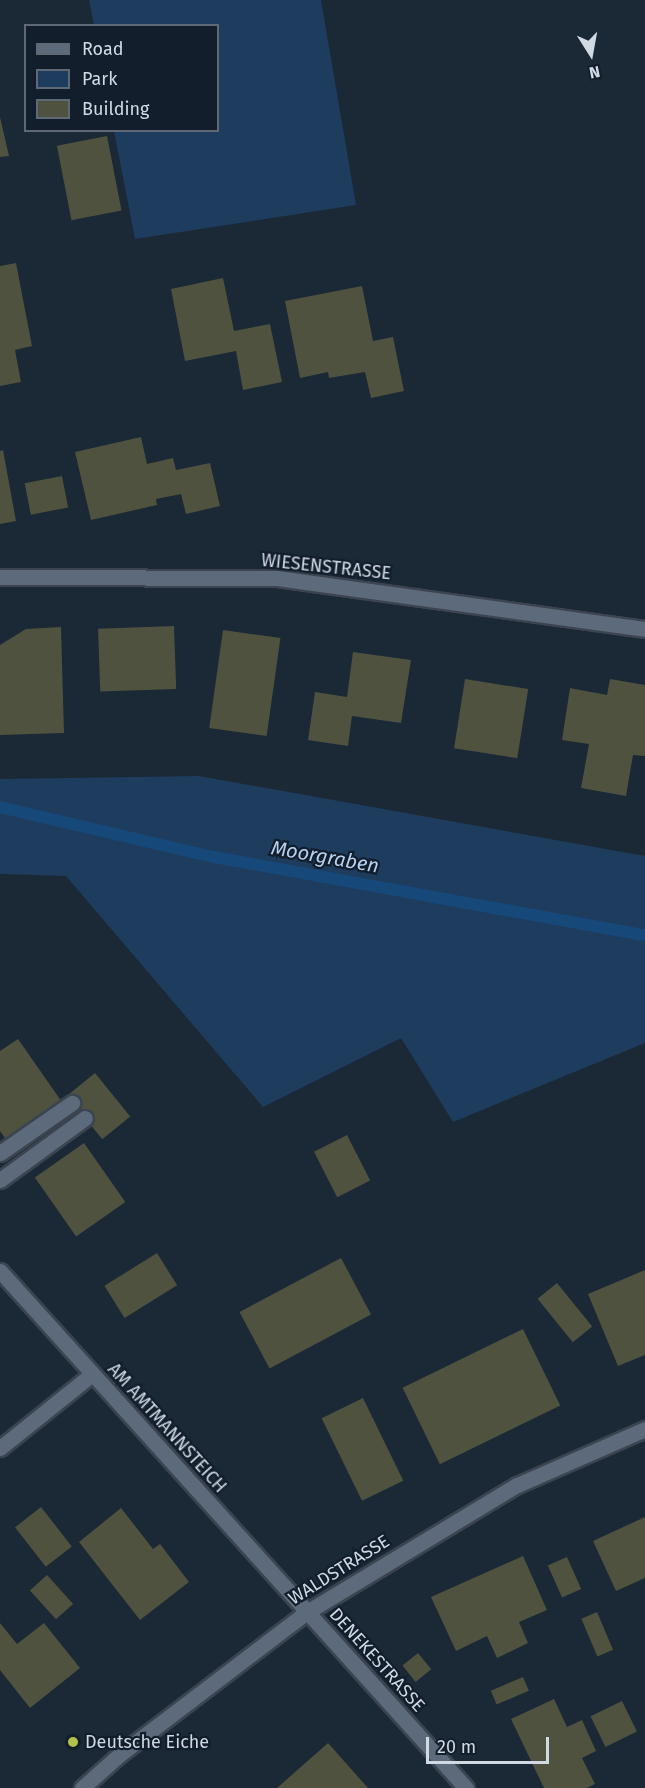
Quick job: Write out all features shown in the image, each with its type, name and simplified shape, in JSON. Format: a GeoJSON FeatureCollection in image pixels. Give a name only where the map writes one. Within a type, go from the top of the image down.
{"type":"FeatureCollection","features":[{"type":"Feature","properties":{"kind":"street","name":"WIESENSTRASSE"},"geometry":{"type":"LineString","coordinates":[[0,577],[277,578],[645,628]]}},
{"type":"Feature","properties":{"kind":"street"},"geometry":{"type":"LineString","coordinates":[[0,1153],[72,1103]]}},
{"type":"Feature","properties":{"kind":"street"},"geometry":{"type":"LineString","coordinates":[[0,1180],[85,1118]]}},
{"type":"Feature","properties":{"kind":"street","name":"AM AMTMANNSTEICH"},"geometry":{"type":"LineString","coordinates":[[0,1270],[307,1612]]}},
{"type":"Feature","properties":{"kind":"street"},"geometry":{"type":"LineString","coordinates":[[0,1448],[92,1374]]}},
{"type":"Feature","properties":{"kind":"street","name":"WALDSTRASSE"},"geometry":{"type":"LineString","coordinates":[[82,1788],[119,1755],[307,1612],[518,1485],[645,1429]]}},
{"type":"Feature","properties":{"kind":"street","name":"DENEKESTRASSE"},"geometry":{"type":"LineString","coordinates":[[307,1612],[466,1788]]}},
{"type":"Feature","properties":{"kind":"green space"},"geometry":{"type":"Polygon","coordinates":[[[89,0],[321,0],[356,205],[135,239],[114,132],[219,132],[219,24],[94,24],[89,0]]]}},
{"type":"Feature","properties":{"kind":"green space"},"geometry":{"type":"Polygon","coordinates":[[[199,776],[645,856],[645,1043],[453,1122],[401,1038],[263,1107],[66,876],[0,874],[0,779],[199,776]]]}},
{"type":"Feature","properties":{"kind":"building"},"geometry":{"type":"Polygon","coordinates":[[[0,117],[9,156],[0,157],[0,117]]]}},
{"type":"Feature","properties":{"kind":"building"},"geometry":{"type":"Polygon","coordinates":[[[107,136],[122,211],[71,220],[57,146],[107,136]]]}},
{"type":"Feature","properties":{"kind":"building"},"geometry":{"type":"Polygon","coordinates":[[[16,263],[32,346],[15,350],[21,382],[0,386],[0,266],[16,263]]]}},
{"type":"Feature","properties":{"kind":"building"},"geometry":{"type":"Polygon","coordinates":[[[223,278],[234,331],[270,324],[282,382],[243,390],[236,351],[185,361],[171,289],[223,278]]]}},
{"type":"Feature","properties":{"kind":"building"},"geometry":{"type":"Polygon","coordinates":[[[362,286],[373,341],[393,337],[404,391],[371,398],[365,372],[329,378],[328,372],[300,378],[285,301],[362,286]]]}},
{"type":"Feature","properties":{"kind":"building"},"geometry":{"type":"Polygon","coordinates":[[[141,437],[147,464],[173,458],[176,470],[210,463],[220,506],[186,514],[181,494],[156,499],[157,505],[91,520],[75,452],[141,437]]]}},
{"type":"Feature","properties":{"kind":"building"},"geometry":{"type":"Polygon","coordinates":[[[3,450],[16,521],[0,524],[0,451],[3,450]]]}},
{"type":"Feature","properties":{"kind":"building"},"geometry":{"type":"Polygon","coordinates":[[[62,476],[68,507],[31,515],[25,483],[62,476]]]}},
{"type":"Feature","properties":{"kind":"building"},"geometry":{"type":"Polygon","coordinates":[[[174,626],[176,689],[100,692],[98,629],[174,626]]]}},
{"type":"Feature","properties":{"kind":"building"},"geometry":{"type":"Polygon","coordinates":[[[61,627],[64,733],[0,735],[0,645],[26,629],[61,627]]]}},
{"type":"Feature","properties":{"kind":"building"},"geometry":{"type":"Polygon","coordinates":[[[223,630],[280,638],[267,736],[209,728],[223,630]]]}},
{"type":"Feature","properties":{"kind":"building"},"geometry":{"type":"Polygon","coordinates":[[[353,652],[411,660],[401,723],[352,716],[348,746],[308,740],[315,692],[347,697],[353,652]]]}},
{"type":"Feature","properties":{"kind":"building"},"geometry":{"type":"Polygon","coordinates":[[[465,679],[528,689],[517,758],[454,748],[465,679]]]}},
{"type":"Feature","properties":{"kind":"building"},"geometry":{"type":"Polygon","coordinates":[[[610,679],[645,685],[645,756],[633,755],[626,796],[581,788],[589,744],[562,740],[570,688],[607,695],[610,679]]]}},
{"type":"Feature","properties":{"kind":"building"},"geometry":{"type":"Polygon","coordinates":[[[18,1039],[62,1102],[7,1141],[0,1131],[0,1051],[18,1039]]]}},
{"type":"Feature","properties":{"kind":"building"},"geometry":{"type":"Polygon","coordinates":[[[95,1073],[130,1117],[102,1139],[67,1096],[95,1073]]]}},
{"type":"Feature","properties":{"kind":"building"},"geometry":{"type":"Polygon","coordinates":[[[347,1135],[370,1180],[337,1197],[314,1152],[347,1135]]]}},
{"type":"Feature","properties":{"kind":"building"},"geometry":{"type":"Polygon","coordinates":[[[84,1143],[125,1202],[76,1236],[35,1177],[84,1143]]]}},
{"type":"Feature","properties":{"kind":"building"},"geometry":{"type":"Polygon","coordinates":[[[157,1253],[177,1285],[125,1318],[104,1286],[157,1253]]]}},
{"type":"Feature","properties":{"kind":"building"},"geometry":{"type":"Polygon","coordinates":[[[341,1258],[371,1315],[270,1368],[239,1312],[341,1258]]]}},
{"type":"Feature","properties":{"kind":"building"},"geometry":{"type":"Polygon","coordinates":[[[645,1270],[645,1355],[618,1366],[588,1294],[645,1270]]]}},
{"type":"Feature","properties":{"kind":"building"},"geometry":{"type":"Polygon","coordinates":[[[557,1283],[592,1327],[573,1342],[538,1299],[557,1283]]]}},
{"type":"Feature","properties":{"kind":"building"},"geometry":{"type":"Polygon","coordinates":[[[523,1329],[560,1405],[440,1464],[403,1388],[523,1329]]]}},
{"type":"Feature","properties":{"kind":"building"},"geometry":{"type":"Polygon","coordinates":[[[363,1398],[403,1481],[362,1501],[322,1418],[363,1398]]]}},
{"type":"Feature","properties":{"kind":"building"},"geometry":{"type":"Polygon","coordinates":[[[41,1507],[72,1546],[46,1567],[15,1527],[41,1507]]]}},
{"type":"Feature","properties":{"kind":"building"},"geometry":{"type":"Polygon","coordinates":[[[121,1508],[153,1549],[160,1544],[189,1582],[140,1620],[79,1542],[121,1508]]]}},
{"type":"Feature","properties":{"kind":"building"},"geometry":{"type":"Polygon","coordinates":[[[645,1517],[645,1578],[616,1591],[593,1541],[645,1517]]]}},
{"type":"Feature","properties":{"kind":"building"},"geometry":{"type":"Polygon","coordinates":[[[523,1556],[547,1610],[519,1622],[528,1643],[497,1658],[487,1636],[456,1651],[431,1597],[523,1556]]]}},
{"type":"Feature","properties":{"kind":"building"},"geometry":{"type":"Polygon","coordinates":[[[567,1557],[581,1589],[562,1598],[548,1566],[567,1557]]]}},
{"type":"Feature","properties":{"kind":"building"},"geometry":{"type":"Polygon","coordinates":[[[47,1575],[73,1604],[56,1619],[30,1590],[47,1575]]]}},
{"type":"Feature","properties":{"kind":"building"},"geometry":{"type":"Polygon","coordinates":[[[597,1612],[613,1650],[597,1656],[581,1619],[597,1612]]]}},
{"type":"Feature","properties":{"kind":"building"},"geometry":{"type":"Polygon","coordinates":[[[0,1623],[17,1644],[44,1623],[80,1668],[30,1708],[0,1670],[0,1623]]]}},
{"type":"Feature","properties":{"kind":"building"},"geometry":{"type":"Polygon","coordinates":[[[418,1653],[431,1669],[416,1682],[402,1666],[418,1653]]]}},
{"type":"Feature","properties":{"kind":"building"},"geometry":{"type":"Polygon","coordinates":[[[523,1677],[529,1691],[497,1704],[491,1691],[523,1677]]]}},
{"type":"Feature","properties":{"kind":"building"},"geometry":{"type":"Polygon","coordinates":[[[554,1699],[567,1727],[582,1720],[596,1751],[582,1758],[595,1784],[587,1788],[544,1788],[511,1719],[554,1699]]]}},
{"type":"Feature","properties":{"kind":"building"},"geometry":{"type":"Polygon","coordinates":[[[622,1701],[637,1732],[605,1747],[591,1716],[622,1701]]]}},
{"type":"Feature","properties":{"kind":"building"},"geometry":{"type":"Polygon","coordinates":[[[328,1743],[368,1788],[277,1788],[328,1743]]]}},
{"type":"Feature","properties":{"kind":"waterway","name":"Moorgraben"},"geometry":{"type":"LineString","coordinates":[[0,807],[214,857],[645,935]]}},
{"type":"Feature","properties":{"kind":"place","name":"Deutsche Eiche"},"geometry":{"type":"Point","coordinates":[73,1742]}}]}
